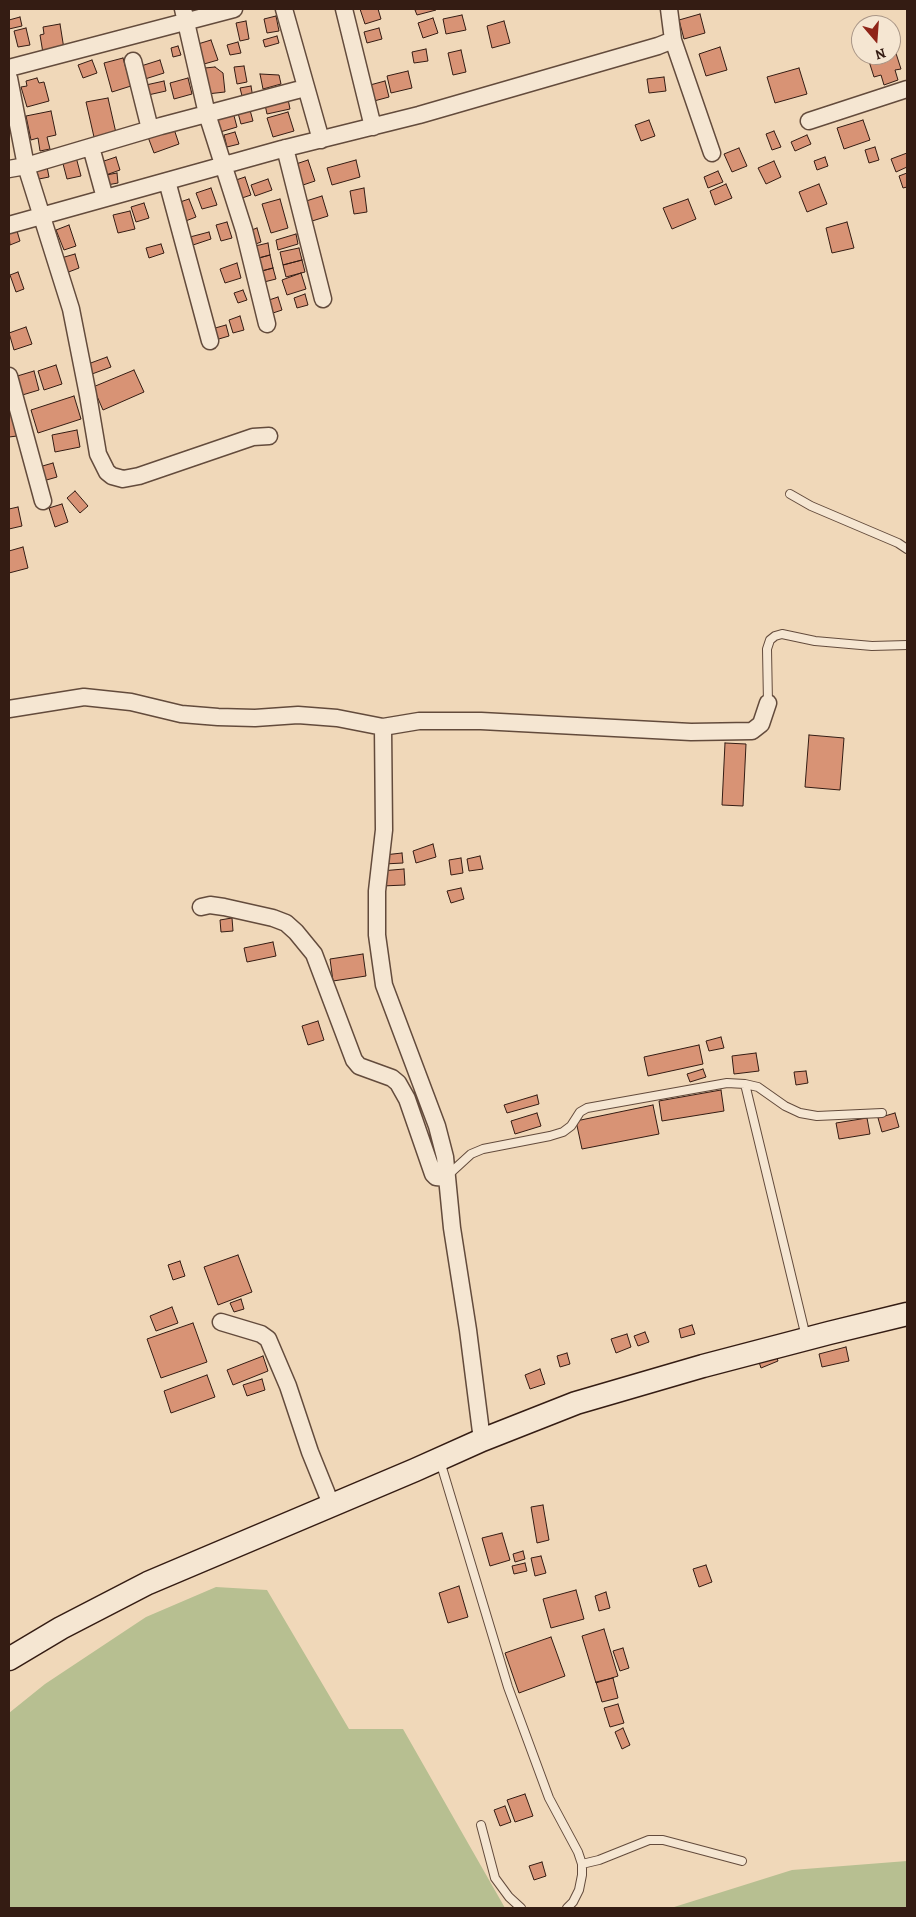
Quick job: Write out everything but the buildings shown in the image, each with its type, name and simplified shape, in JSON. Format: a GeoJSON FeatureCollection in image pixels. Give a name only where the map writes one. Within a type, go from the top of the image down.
{"type":"FeatureCollection","features":[{"type":"Feature","properties":{"kind":"street"},"geometry":{"type":"LineString","coordinates":[[9,68],[184,15],[234,9]]}},
{"type":"Feature","properties":{"kind":"street"},"geometry":{"type":"LineString","coordinates":[[284,9],[321,140]]}},
{"type":"Feature","properties":{"kind":"street"},"geometry":{"type":"LineString","coordinates":[[344,9],[372,127]]}},
{"type":"Feature","properties":{"kind":"street"},"geometry":{"type":"LineString","coordinates":[[669,9],[673,40],[712,153]]}},
{"type":"Feature","properties":{"kind":"street"},"geometry":{"type":"LineString","coordinates":[[184,15],[207,114],[244,230],[267,324]]}},
{"type":"Feature","properties":{"kind":"street"},"geometry":{"type":"LineString","coordinates":[[9,225],[167,180],[372,127],[673,40]]}},
{"type":"Feature","properties":{"kind":"street"},"geometry":{"type":"LineString","coordinates":[[134,62],[150,129]]}},
{"type":"Feature","properties":{"kind":"street"},"geometry":{"type":"LineString","coordinates":[[9,78],[26,166],[71,309],[98,454],[107,472],[112,476],[123,479],[138,476],[253,437],[269,436]]}},
{"type":"Feature","properties":{"kind":"street"},"geometry":{"type":"LineString","coordinates":[[9,169],[26,166],[150,129],[305,88]]}},
{"type":"Feature","properties":{"kind":"street"},"geometry":{"type":"LineString","coordinates":[[809,121],[907,89]]}},
{"type":"Feature","properties":{"kind":"street"},"geometry":{"type":"LineString","coordinates":[[91,147],[105,198]]}},
{"type":"Feature","properties":{"kind":"street"},"geometry":{"type":"LineString","coordinates":[[286,148],[323,299]]}},
{"type":"Feature","properties":{"kind":"street"},"geometry":{"type":"LineString","coordinates":[[167,180],[210,341]]}},
{"type":"Feature","properties":{"kind":"street"},"geometry":{"type":"LineString","coordinates":[[9,376],[43,501]]}},
{"type":"Feature","properties":{"kind":"street"},"geometry":{"type":"LineString","coordinates":[[9,709],[84,697],[95,697],[131,702],[181,714],[255,718],[298,716],[337,718],[383,727],[418,721],[481,721],[691,732],[752,730],[762,724],[768,703]]}},
{"type":"Feature","properties":{"kind":"street"},"geometry":{"type":"LineString","coordinates":[[383,727],[384,830],[377,890],[377,935],[384,985],[437,1126],[444,1157],[482,1440]]}},
{"type":"Feature","properties":{"kind":"street"},"geometry":{"type":"LineString","coordinates":[[201,907],[210,905],[224,907],[273,918],[286,924],[296,932],[314,954],[354,1060],[359,1066],[392,1078],[398,1083],[407,1099],[433,1174],[436,1177],[446,1178]]}},
{"type":"Feature","properties":{"kind":"street"},"geometry":{"type":"LineString","coordinates":[[9,1659],[61,1628],[148,1582],[482,1440],[576,1403],[703,1366],[907,1314]]}},
{"type":"Feature","properties":{"kind":"street"},"geometry":{"type":"LineString","coordinates":[[221,1322],[261,1334],[268,1339],[288,1386],[310,1452],[331,1504]]}},
{"type":"Feature","properties":{"kind":"lane"},"geometry":{"type":"LineString","coordinates":[[790,494],[810,506],[898,543],[907,550]]}},
{"type":"Feature","properties":{"kind":"lane"},"geometry":{"type":"LineString","coordinates":[[768,703],[767,649],[770,640],[775,636],[782,634],[815,641],[872,646],[907,645]]}},
{"type":"Feature","properties":{"kind":"lane"},"geometry":{"type":"LineString","coordinates":[[446,1178],[471,1154],[483,1149],[563,1132],[580,1112],[587,1108],[727,1083],[758,1087],[785,1106],[800,1113],[817,1116],[882,1113]]}},
{"type":"Feature","properties":{"kind":"lane"},"geometry":{"type":"LineString","coordinates":[[745,1084],[806,1339]]}},
{"type":"Feature","properties":{"kind":"lane"},"geometry":{"type":"LineString","coordinates":[[439,1459],[508,1687],[549,1798],[578,1852],[582,1864],[582,1875],[578,1890],[568,1908]]}},
{"type":"Feature","properties":{"kind":"lane"},"geometry":{"type":"LineString","coordinates":[[481,1824],[495,1878],[509,1897],[522,1908]]}},
{"type":"Feature","properties":{"kind":"lane"},"geometry":{"type":"LineString","coordinates":[[582,1864],[599,1860],[649,1840],[663,1840],[742,1861]]}},
{"type":"Feature","properties":{"kind":"green space"},"geometry":{"type":"Polygon","coordinates":[[[216,1587],[267,1590],[349,1729],[403,1729],[505,1908],[9,1908],[9,1713],[45,1684],[146,1617],[216,1587]]]}},
{"type":"Feature","properties":{"kind":"green space"},"geometry":{"type":"Polygon","coordinates":[[[907,1861],[907,1908],[671,1908],[792,1870],[907,1861]]]}}]}
